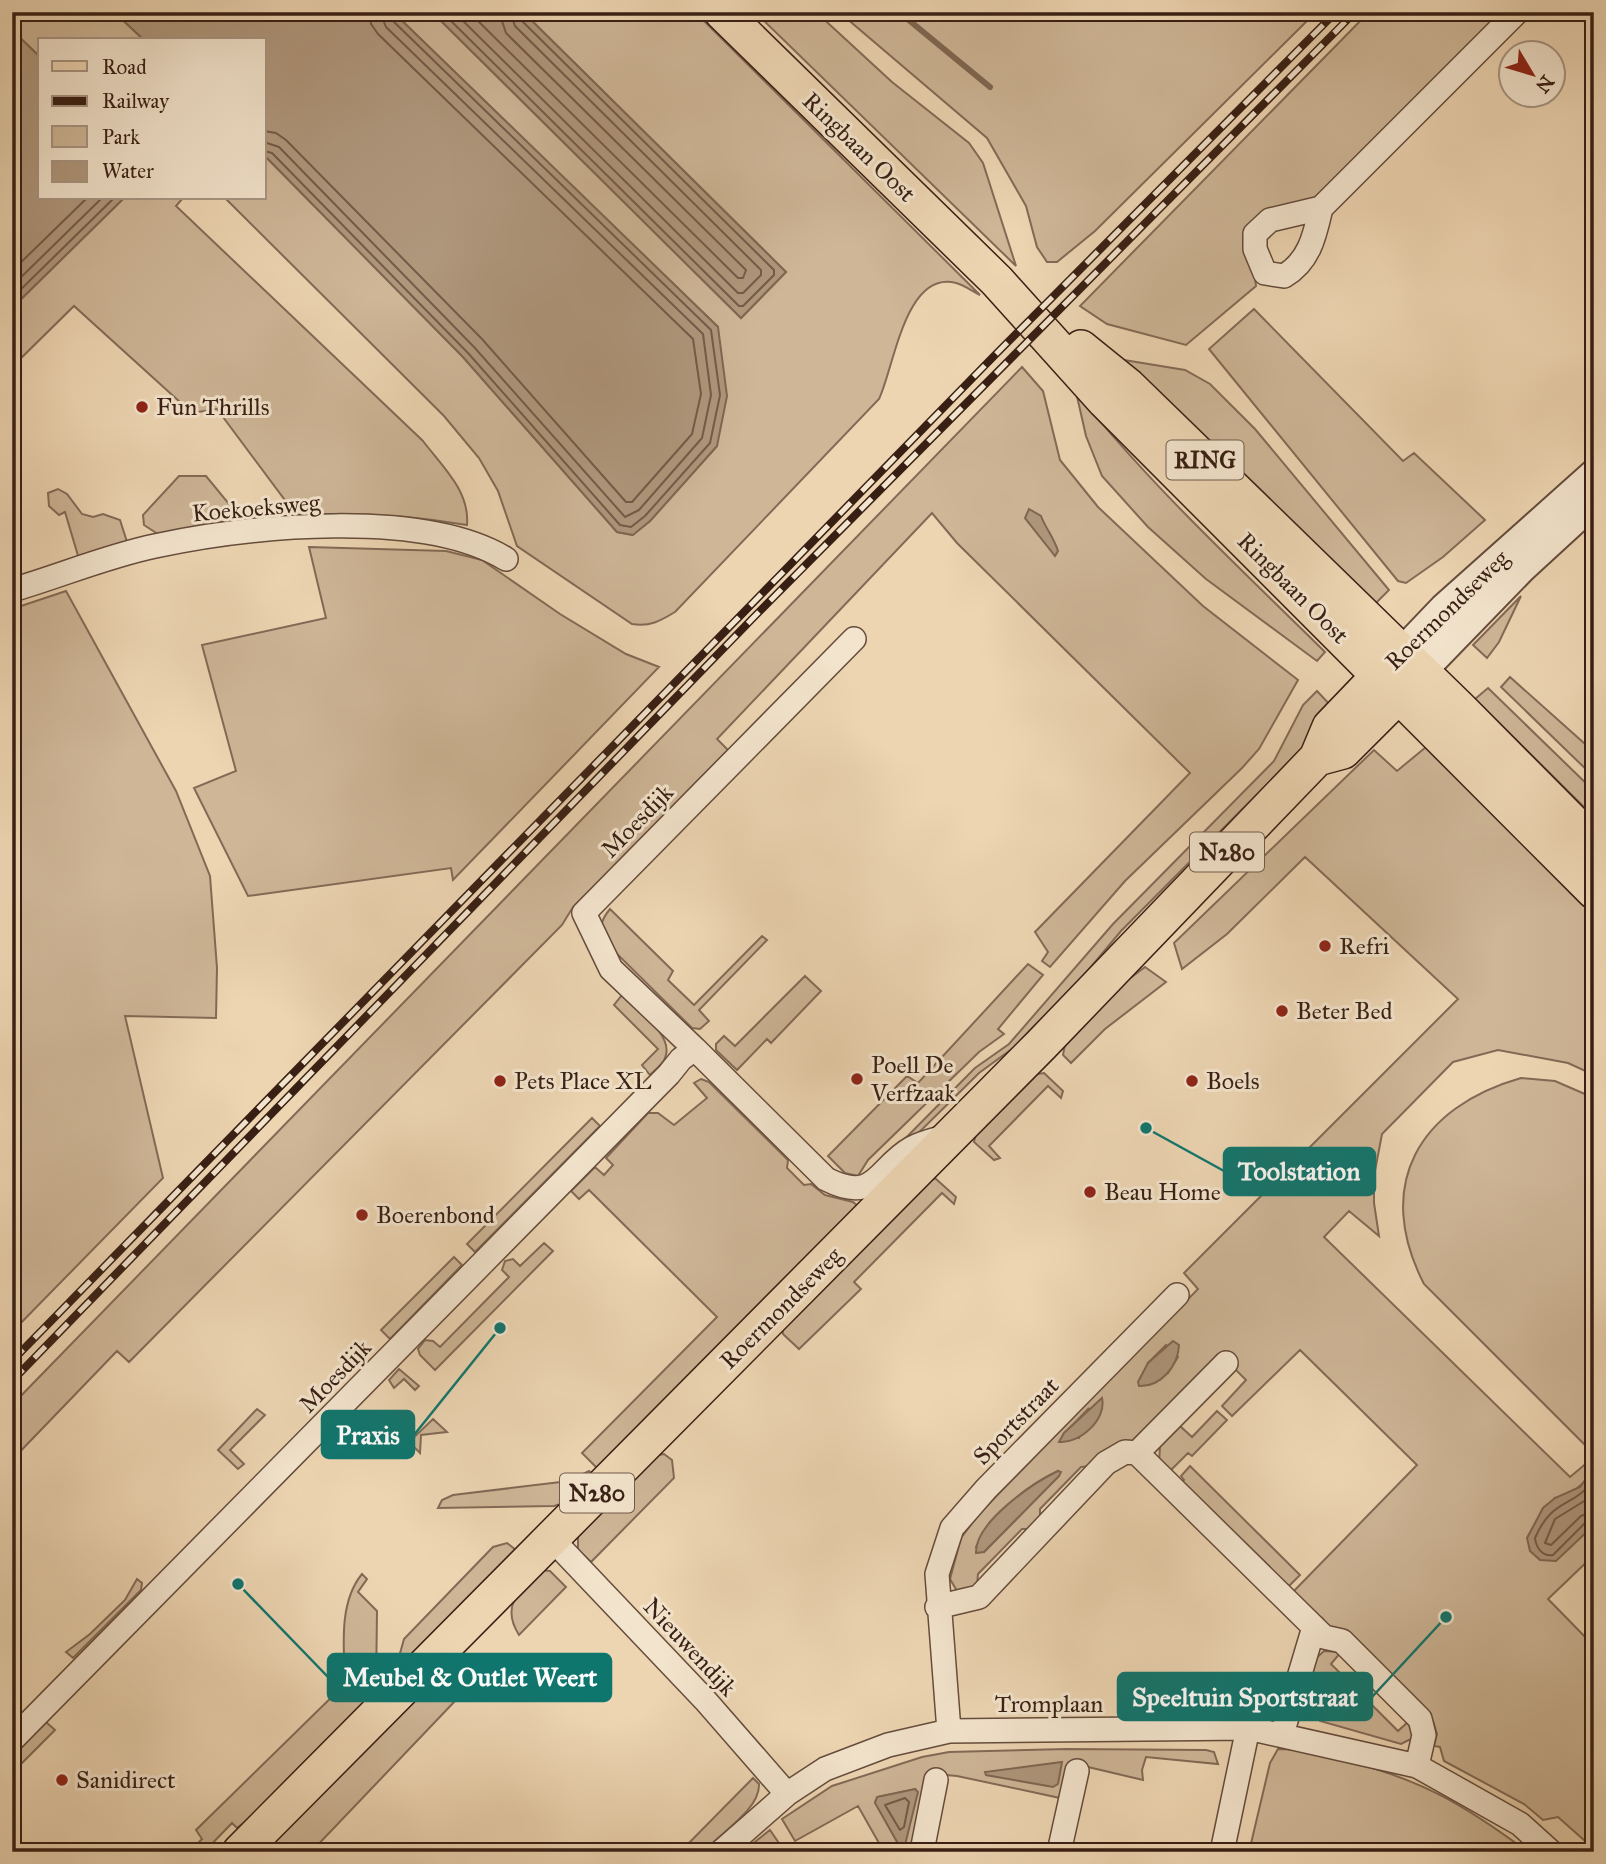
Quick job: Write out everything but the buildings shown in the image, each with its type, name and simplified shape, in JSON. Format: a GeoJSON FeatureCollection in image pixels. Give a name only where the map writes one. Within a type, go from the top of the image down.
{"type":"FeatureCollection","features":[{"type":"Feature","properties":{"kind":"main road","name":"Ringbaan Oost"},"geometry":{"type":"LineString","coordinates":[[722,12],[997,281],[1128,386],[1401,673],[1594,891]]}},
{"type":"Feature","properties":{"kind":"main road","name":"Ringbaan Oost"},"geometry":{"type":"LineString","coordinates":[[1401,673],[1594,844]]}},
{"type":"Feature","properties":{"kind":"main road","name":"Roermondseweg"},"geometry":{"type":"LineString","coordinates":[[240,1852],[953,1133],[1317,758],[1343,751],[1401,673]]}},
{"type":"Feature","properties":{"kind":"street"},"geometry":{"type":"LineString","coordinates":[[1321,208],[1517,12]]}},
{"type":"Feature","properties":{"kind":"street","name":"Roermondseweg"},"geometry":{"type":"LineString","coordinates":[[1401,673],[1444,608],[1594,474]]}},
{"type":"Feature","properties":{"kind":"street","name":"Roermondseweg"},"geometry":{"type":"LineString","coordinates":[[1401,673],[1594,502]]}},
{"type":"Feature","properties":{"kind":"street","name":"Koekoeksweg"},"geometry":{"type":"LineString","coordinates":[[12,590],[153,546],[235,532],[407,528],[485,546],[506,559]]}},
{"type":"Feature","properties":{"kind":"street","name":"Moesdijk"},"geometry":{"type":"LineString","coordinates":[[854,639],[584,914],[611,969],[826,1179],[843,1188],[854,1189],[879,1180],[910,1149],[953,1133]]}},
{"type":"Feature","properties":{"kind":"street","name":"Moesdijk"},"geometry":{"type":"LineString","coordinates":[[12,1740],[681,1059],[695,1049]]}},
{"type":"Feature","properties":{"kind":"street","name":"Sportstraat"},"geometry":{"type":"LineString","coordinates":[[949,1731],[937,1607],[937,1574],[952,1528],[986,1489],[1177,1295]]}},
{"type":"Feature","properties":{"kind":"street"},"geometry":{"type":"LineString","coordinates":[[1137,1453],[1226,1363]]}},
{"type":"Feature","properties":{"kind":"street"},"geometry":{"type":"LineString","coordinates":[[937,1607],[979,1597],[1106,1463],[1125,1452],[1137,1453],[1324,1637],[1342,1641],[1420,1719],[1424,1735],[1417,1766]]}},
{"type":"Feature","properties":{"kind":"street","name":"Nieuwendijk"},"geometry":{"type":"LineString","coordinates":[[552,1539],[705,1699],[787,1794]]}},
{"type":"Feature","properties":{"kind":"street"},"geometry":{"type":"LineString","coordinates":[[1282,1734],[1314,1627]]}},
{"type":"Feature","properties":{"kind":"street"},"geometry":{"type":"LineString","coordinates":[[1222,1852],[1248,1728]]}},
{"type":"Feature","properties":{"kind":"street","name":"Tromplaan"},"geometry":{"type":"LineString","coordinates":[[721,1852],[787,1794],[825,1769],[888,1745],[949,1731],[1248,1728],[1417,1766],[1520,1824],[1551,1852]]}},
{"type":"Feature","properties":{"kind":"street"},"geometry":{"type":"LineString","coordinates":[[1059,1852],[1077,1771]]}},
{"type":"Feature","properties":{"kind":"street"},"geometry":{"type":"LineString","coordinates":[[926,1852],[923,1846],[936,1780]]}},
{"type":"Feature","properties":{"kind":"green space"},"geometry":{"type":"Polygon","coordinates":[[[12,12],[114,12],[142,38],[38,38],[38,55],[12,30],[12,12]]]}},
{"type":"Feature","properties":{"kind":"green space"},"geometry":{"type":"Polygon","coordinates":[[[393,12],[432,12],[741,318],[786,272],[523,12],[695,12],[980,295],[956,283],[939,283],[925,291],[904,324],[879,399],[675,612],[650,624],[632,624],[517,546],[498,491],[479,458],[444,416],[227,200],[266,200],[266,157],[463,357],[617,532],[632,535],[650,521],[717,446],[718,327],[393,12]]]}},
{"type":"Feature","properties":{"kind":"green space"},"geometry":{"type":"Polygon","coordinates":[[[755,12],[816,12],[892,82],[969,143],[983,163],[1016,266],[755,12]]]}},
{"type":"Feature","properties":{"kind":"green space"},"geometry":{"type":"Polygon","coordinates":[[[839,12],[1221,12],[1234,18],[1256,21],[1276,12],[1316,12],[1095,231],[1057,262],[1047,262],[1037,247],[1026,206],[987,138],[839,12]]]}},
{"type":"Feature","properties":{"kind":"green space"},"geometry":{"type":"Polygon","coordinates":[[[1369,12],[1505,12],[1329,187],[1315,198],[1276,212],[1251,244],[1256,286],[1186,345],[1107,324],[1080,306],[1369,12]]]}},
{"type":"Feature","properties":{"kind":"green space"},"geometry":{"type":"Polygon","coordinates":[[[122,200],[181,200],[176,206],[423,441],[459,490],[467,513],[467,525],[382,515],[296,515],[217,409],[192,413],[74,306],[12,367],[12,308],[122,200]]]}},
{"type":"Feature","properties":{"kind":"green space"},"geometry":{"type":"Polygon","coordinates":[[[1254,309],[1403,461],[1414,453],[1485,520],[1443,557],[1406,583],[1398,581],[1209,349],[1254,309]]]}},
{"type":"Feature","properties":{"kind":"green space"},"geometry":{"type":"Polygon","coordinates":[[[1118,359],[1185,370],[1210,384],[1255,429],[1389,590],[1374,605],[1118,359]]]}},
{"type":"Feature","properties":{"kind":"green space"},"geometry":{"type":"Polygon","coordinates":[[[1022,367],[1043,391],[1060,460],[1098,507],[1203,606],[1298,680],[1259,749],[1242,768],[1125,881],[1050,967],[1042,961],[1048,952],[1035,932],[1190,773],[957,543],[932,513],[717,739],[728,750],[573,907],[562,925],[129,1362],[117,1351],[12,1460],[12,1405],[1022,367]]]}},
{"type":"Feature","properties":{"kind":"green space"},"geometry":{"type":"Polygon","coordinates":[[[1076,392],[1165,493],[1325,652],[1317,661],[1206,579],[1148,527],[1102,476],[1086,436],[1076,392]]]}},
{"type":"Feature","properties":{"kind":"green space"},"geometry":{"type":"Polygon","coordinates":[[[179,476],[206,476],[243,521],[164,538],[144,525],[143,515],[179,476]]]}},
{"type":"Feature","properties":{"kind":"green space"},"geometry":{"type":"Polygon","coordinates":[[[58,489],[67,494],[82,514],[93,517],[103,514],[120,520],[128,545],[79,559],[65,512],[59,515],[49,506],[48,493],[58,489]]]}},
{"type":"Feature","properties":{"kind":"green space"},"geometry":{"type":"Polygon","coordinates":[[[309,547],[446,551],[482,560],[560,614],[626,654],[659,667],[453,880],[451,868],[248,896],[194,788],[236,771],[202,645],[326,618],[309,547]]]}},
{"type":"Feature","properties":{"kind":"green space"},"geometry":{"type":"Polygon","coordinates":[[[66,591],[176,791],[210,876],[217,968],[216,1018],[125,1016],[163,1178],[12,1332],[12,609],[66,591]]]}},
{"type":"Feature","properties":{"kind":"green space"},"geometry":{"type":"Polygon","coordinates":[[[1521,596],[1499,642],[1487,658],[1473,645],[1521,596]]]}},
{"type":"Feature","properties":{"kind":"green space"},"geometry":{"type":"Polygon","coordinates":[[[1510,677],[1594,752],[1594,777],[1501,687],[1510,677]]]}},
{"type":"Feature","properties":{"kind":"green space"},"geometry":{"type":"Polygon","coordinates":[[[1488,688],[1594,791],[1594,817],[1475,699],[1488,688]]]}},
{"type":"Feature","properties":{"kind":"green space"},"geometry":{"type":"Polygon","coordinates":[[[1317,691],[1334,709],[1300,751],[1121,931],[1038,1030],[979,1073],[877,1174],[873,1171],[975,1068],[1009,1044],[1113,924],[1274,761],[1303,705],[1317,691]]]}},
{"type":"Feature","properties":{"kind":"green space"},"geometry":{"type":"Polygon","coordinates":[[[1432,742],[1594,901],[1594,1075],[1568,1063],[1498,1050],[1453,1062],[1382,1134],[1374,1176],[1374,1203],[1379,1236],[1349,1211],[1324,1237],[1570,1477],[1594,1457],[1591,1472],[1582,1484],[1570,1493],[1555,1498],[1581,1537],[1594,1525],[1594,1555],[1548,1599],[1594,1646],[1594,1852],[1585,1852],[1585,1841],[1558,1817],[1543,1820],[1524,1804],[1444,1761],[1440,1747],[1434,1746],[1437,1734],[1433,1721],[1352,1639],[1324,1626],[1290,1595],[1417,1465],[1300,1350],[1232,1416],[1222,1406],[1246,1380],[1220,1354],[1175,1404],[1138,1439],[1100,1463],[1081,1467],[1040,1509],[1040,1521],[1032,1529],[1022,1529],[978,1574],[977,1585],[972,1591],[957,1591],[950,1579],[961,1538],[979,1514],[1198,1289],[1184,1273],[1458,999],[1305,857],[1227,934],[1182,969],[1174,943],[1374,750],[1397,771],[1432,742]],[[1166,1345],[1148,1363],[1168,1373],[1178,1357],[1166,1345]],[[1089,1408],[1064,1434],[1079,1438],[1089,1408]],[[1058,1471],[1001,1512],[976,1547],[984,1552],[1059,1476],[1058,1471]]]}},
{"type":"Feature","properties":{"kind":"green space"},"geometry":{"type":"Polygon","coordinates":[[[610,909],[673,971],[668,980],[694,1005],[762,936],[767,940],[699,1010],[709,1021],[700,1029],[692,1028],[606,943],[602,925],[610,909]]]}},
{"type":"Feature","properties":{"kind":"green space"},"geometry":{"type":"Polygon","coordinates":[[[1028,964],[1043,975],[998,1029],[1004,1034],[979,1052],[868,1160],[858,1176],[845,1173],[828,1156],[907,1076],[918,1083],[1028,964]]]}},
{"type":"Feature","properties":{"kind":"green space"},"geometry":{"type":"Polygon","coordinates":[[[1145,967],[1166,982],[1105,1029],[1071,1063],[1063,1055],[1066,1039],[1108,995],[1145,967]]]}},
{"type":"Feature","properties":{"kind":"green space"},"geometry":{"type":"Polygon","coordinates":[[[805,976],[821,991],[771,1043],[767,1039],[737,1070],[716,1050],[716,1044],[724,1036],[735,1046],[805,976]]]}},
{"type":"Feature","properties":{"kind":"green space"},"geometry":{"type":"Polygon","coordinates":[[[622,995],[652,1023],[664,1040],[667,1049],[665,1058],[650,1075],[642,1065],[658,1049],[614,1005],[622,995]]]}},
{"type":"Feature","properties":{"kind":"green space"},"geometry":{"type":"Polygon","coordinates":[[[1044,1073],[1063,1091],[1061,1098],[1048,1086],[989,1146],[1000,1158],[994,1160],[974,1142],[978,1126],[1030,1075],[1044,1073]]]}},
{"type":"Feature","properties":{"kind":"green space"},"geometry":{"type":"Polygon","coordinates":[[[1521,1078],[1555,1081],[1594,1098],[1594,1454],[1424,1284],[1409,1248],[1403,1214],[1405,1183],[1415,1155],[1432,1130],[1456,1108],[1485,1091],[1521,1078]]]}},
{"type":"Feature","properties":{"kind":"green space"},"geometry":{"type":"Polygon","coordinates":[[[701,1079],[709,1082],[788,1160],[787,1168],[804,1185],[811,1184],[825,1195],[853,1202],[859,1207],[601,1472],[582,1453],[717,1317],[589,1190],[579,1199],[571,1191],[595,1167],[604,1175],[613,1165],[606,1158],[648,1113],[658,1113],[674,1125],[707,1098],[694,1083],[701,1079]]]}},
{"type":"Feature","properties":{"kind":"green space"},"geometry":{"type":"Polygon","coordinates":[[[592,1118],[600,1126],[475,1252],[467,1244],[592,1118]]]}},
{"type":"Feature","properties":{"kind":"green space"},"geometry":{"type":"Polygon","coordinates":[[[927,1177],[936,1179],[956,1197],[954,1204],[942,1193],[854,1282],[861,1289],[799,1349],[783,1334],[782,1325],[927,1177]]]}},
{"type":"Feature","properties":{"kind":"green space"},"geometry":{"type":"Polygon","coordinates":[[[544,1243],[553,1251],[435,1370],[420,1355],[418,1349],[425,1340],[433,1341],[440,1347],[509,1277],[502,1270],[505,1261],[513,1259],[520,1266],[544,1243]]]}},
{"type":"Feature","properties":{"kind":"green space"},"geometry":{"type":"Polygon","coordinates":[[[454,1257],[462,1265],[390,1339],[381,1330],[454,1257]]]}},
{"type":"Feature","properties":{"kind":"green space"},"geometry":{"type":"Polygon","coordinates":[[[399,1369],[419,1386],[415,1390],[404,1379],[394,1388],[389,1380],[399,1369]]]}},
{"type":"Feature","properties":{"kind":"green space"},"geometry":{"type":"Polygon","coordinates":[[[257,1409],[265,1415],[230,1450],[244,1464],[238,1469],[218,1450],[257,1409]]]}},
{"type":"Feature","properties":{"kind":"green space"},"geometry":{"type":"Polygon","coordinates":[[[1217,1411],[1227,1420],[1192,1456],[1188,1453],[1168,1473],[1159,1464],[1160,1446],[1180,1426],[1192,1437],[1217,1411]]]}},
{"type":"Feature","properties":{"kind":"green space"},"geometry":{"type":"Polygon","coordinates":[[[433,1419],[447,1432],[421,1435],[420,1453],[409,1442],[433,1419]]]}},
{"type":"Feature","properties":{"kind":"green space"},"geometry":{"type":"Polygon","coordinates":[[[664,1454],[672,1460],[674,1478],[591,1562],[578,1550],[578,1536],[586,1524],[653,1456],[664,1454]]]}},
{"type":"Feature","properties":{"kind":"green space"},"geometry":{"type":"Polygon","coordinates":[[[1190,1466],[1300,1575],[1285,1590],[1179,1485],[1184,1480],[1181,1476],[1190,1466]]]}},
{"type":"Feature","properties":{"kind":"green space"},"geometry":{"type":"Polygon","coordinates":[[[589,1471],[595,1477],[571,1501],[554,1506],[438,1508],[442,1500],[453,1495],[569,1481],[589,1471]]]}},
{"type":"Feature","properties":{"kind":"green space"},"geometry":{"type":"Polygon","coordinates":[[[507,1543],[516,1550],[410,1664],[397,1664],[404,1639],[493,1547],[507,1543]]]}},
{"type":"Feature","properties":{"kind":"green space"},"geometry":{"type":"Polygon","coordinates":[[[541,1570],[550,1571],[566,1587],[519,1635],[511,1615],[512,1607],[520,1591],[541,1570]]]}},
{"type":"Feature","properties":{"kind":"green space"},"geometry":{"type":"Polygon","coordinates":[[[362,1574],[367,1579],[358,1592],[377,1611],[376,1690],[282,1794],[237,1828],[232,1823],[204,1852],[189,1852],[202,1839],[196,1830],[345,1684],[346,1612],[354,1586],[362,1574]]]}},
{"type":"Feature","properties":{"kind":"green space"},"geometry":{"type":"Polygon","coordinates":[[[137,1579],[142,1583],[141,1590],[73,1658],[66,1652],[90,1634],[125,1600],[137,1579]]]}},
{"type":"Feature","properties":{"kind":"green space"},"geometry":{"type":"Polygon","coordinates":[[[1324,1651],[1341,1652],[1331,1664],[1398,1731],[1409,1721],[1415,1729],[1411,1739],[1401,1744],[1320,1721],[1310,1707],[1314,1660],[1324,1651]]]}},
{"type":"Feature","properties":{"kind":"green space"},"geometry":{"type":"Polygon","coordinates":[[[457,1664],[469,1666],[476,1679],[311,1852],[263,1852],[441,1669],[457,1664]]]}},
{"type":"Feature","properties":{"kind":"green space"},"geometry":{"type":"Polygon","coordinates":[[[46,1722],[55,1730],[12,1773],[12,1756],[46,1722]]]}},
{"type":"Feature","properties":{"kind":"green space"},"geometry":{"type":"Polygon","coordinates":[[[1278,1749],[1304,1751],[1374,1768],[1421,1786],[1464,1808],[1528,1852],[1249,1852],[1270,1763],[1278,1749]]]}},
{"type":"Feature","properties":{"kind":"green space"},"geometry":{"type":"Polygon","coordinates":[[[1206,1750],[1214,1752],[1218,1764],[1146,1757],[1142,1770],[1143,1780],[1071,1763],[1060,1798],[957,1776],[935,1774],[914,1852],[884,1852],[858,1806],[795,1841],[782,1819],[832,1786],[922,1757],[949,1752],[1206,1750]],[[915,1789],[878,1797],[875,1802],[900,1847],[904,1849],[915,1789]]]}},
{"type":"Feature","properties":{"kind":"green space"},"geometry":{"type":"Polygon","coordinates":[[[753,1778],[759,1784],[758,1794],[738,1821],[703,1852],[699,1849],[696,1852],[680,1852],[753,1778]]]}},
{"type":"Feature","properties":{"kind":"green space"},"geometry":{"type":"Polygon","coordinates":[[[770,1830],[785,1852],[742,1852],[770,1830]]]}},
{"type":"Feature","properties":{"kind":"water"},"geometry":{"type":"Polygon","coordinates":[[[114,12],[393,12],[718,327],[727,396],[717,446],[650,521],[633,535],[617,532],[463,357],[266,157],[266,38],[142,38],[114,12]]]}},
{"type":"Feature","properties":{"kind":"water"},"geometry":{"type":"Polygon","coordinates":[[[432,12],[523,12],[786,272],[741,318],[432,12]]]}},
{"type":"Feature","properties":{"kind":"water"},"geometry":{"type":"Polygon","coordinates":[[[12,30],[38,55],[38,200],[122,200],[12,308],[12,30]]]}},
{"type":"Feature","properties":{"kind":"water"},"geometry":{"type":"Polygon","coordinates":[[[1029,509],[1041,516],[1058,551],[1055,556],[1025,518],[1029,509]]]}},
{"type":"Feature","properties":{"kind":"water"},"geometry":{"type":"Polygon","coordinates":[[[1173,1341],[1179,1345],[1178,1353],[1167,1374],[1154,1383],[1139,1386],[1138,1382],[1148,1363],[1173,1341]]]}},
{"type":"Feature","properties":{"kind":"water"},"geometry":{"type":"Polygon","coordinates":[[[1102,1398],[1100,1414],[1090,1429],[1075,1439],[1059,1442],[1064,1433],[1102,1398]]]}},
{"type":"Feature","properties":{"kind":"water"},"geometry":{"type":"Polygon","coordinates":[[[1594,1469],[1594,1525],[1556,1561],[1540,1560],[1530,1551],[1527,1538],[1543,1508],[1555,1498],[1580,1487],[1594,1469]]]}},
{"type":"Feature","properties":{"kind":"water"},"geometry":{"type":"Polygon","coordinates":[[[1058,1471],[1061,1472],[1059,1476],[984,1552],[976,1553],[978,1541],[985,1529],[1007,1505],[1058,1471]]]}},
{"type":"Feature","properties":{"kind":"water"},"geometry":{"type":"Polygon","coordinates":[[[1062,1762],[1058,1784],[1053,1787],[986,1775],[985,1772],[1062,1762]]]}},
{"type":"Feature","properties":{"kind":"water"},"geometry":{"type":"Polygon","coordinates":[[[915,1789],[918,1792],[904,1849],[900,1847],[875,1803],[877,1797],[915,1789]]]}},
{"type":"Feature","properties":{"kind":"waterway"},"geometry":{"type":"LineString","coordinates":[[899,12],[990,87]]}},
{"type":"Feature","properties":{"kind":"railway"},"geometry":{"type":"LineString","coordinates":[[12,1361],[995,355],[1336,12]]}},
{"type":"Feature","properties":{"kind":"railway"},"geometry":{"type":"LineString","coordinates":[[12,1381],[752,619],[1355,12]]}},
{"type":"Feature","properties":{"kind":"place","name":"Fun Thrills"},"geometry":{"type":"Point","coordinates":[142,407]}},
{"type":"Feature","properties":{"kind":"place","name":"Refri"},"geometry":{"type":"Point","coordinates":[1325,946]}},
{"type":"Feature","properties":{"kind":"place","name":"Beter Bed"},"geometry":{"type":"Point","coordinates":[1282,1011]}},
{"type":"Feature","properties":{"kind":"place","name":"Poell De Verfzaak"},"geometry":{"type":"Point","coordinates":[857,1079]}},
{"type":"Feature","properties":{"kind":"place","name":"Pets Place XL"},"geometry":{"type":"Point","coordinates":[500,1081]}},
{"type":"Feature","properties":{"kind":"place","name":"Boels"},"geometry":{"type":"Point","coordinates":[1192,1081]}},
{"type":"Feature","properties":{"kind":"place","name":"Toolstation"},"geometry":{"type":"Point","coordinates":[1146,1128]}},
{"type":"Feature","properties":{"kind":"place","name":"Beau Home"},"geometry":{"type":"Point","coordinates":[1090,1192]}},
{"type":"Feature","properties":{"kind":"place","name":"Boerenbond"},"geometry":{"type":"Point","coordinates":[362,1215]}},
{"type":"Feature","properties":{"kind":"place","name":"Praxis"},"geometry":{"type":"Point","coordinates":[500,1328]}},
{"type":"Feature","properties":{"kind":"place","name":"Meubel & Outlet Weert"},"geometry":{"type":"Point","coordinates":[238,1584]}},
{"type":"Feature","properties":{"kind":"place","name":"Speeltuin Sportstraat"},"geometry":{"type":"Point","coordinates":[1446,1617]}},
{"type":"Feature","properties":{"kind":"place","name":"Sanidirect"},"geometry":{"type":"Point","coordinates":[62,1780]}}]}
